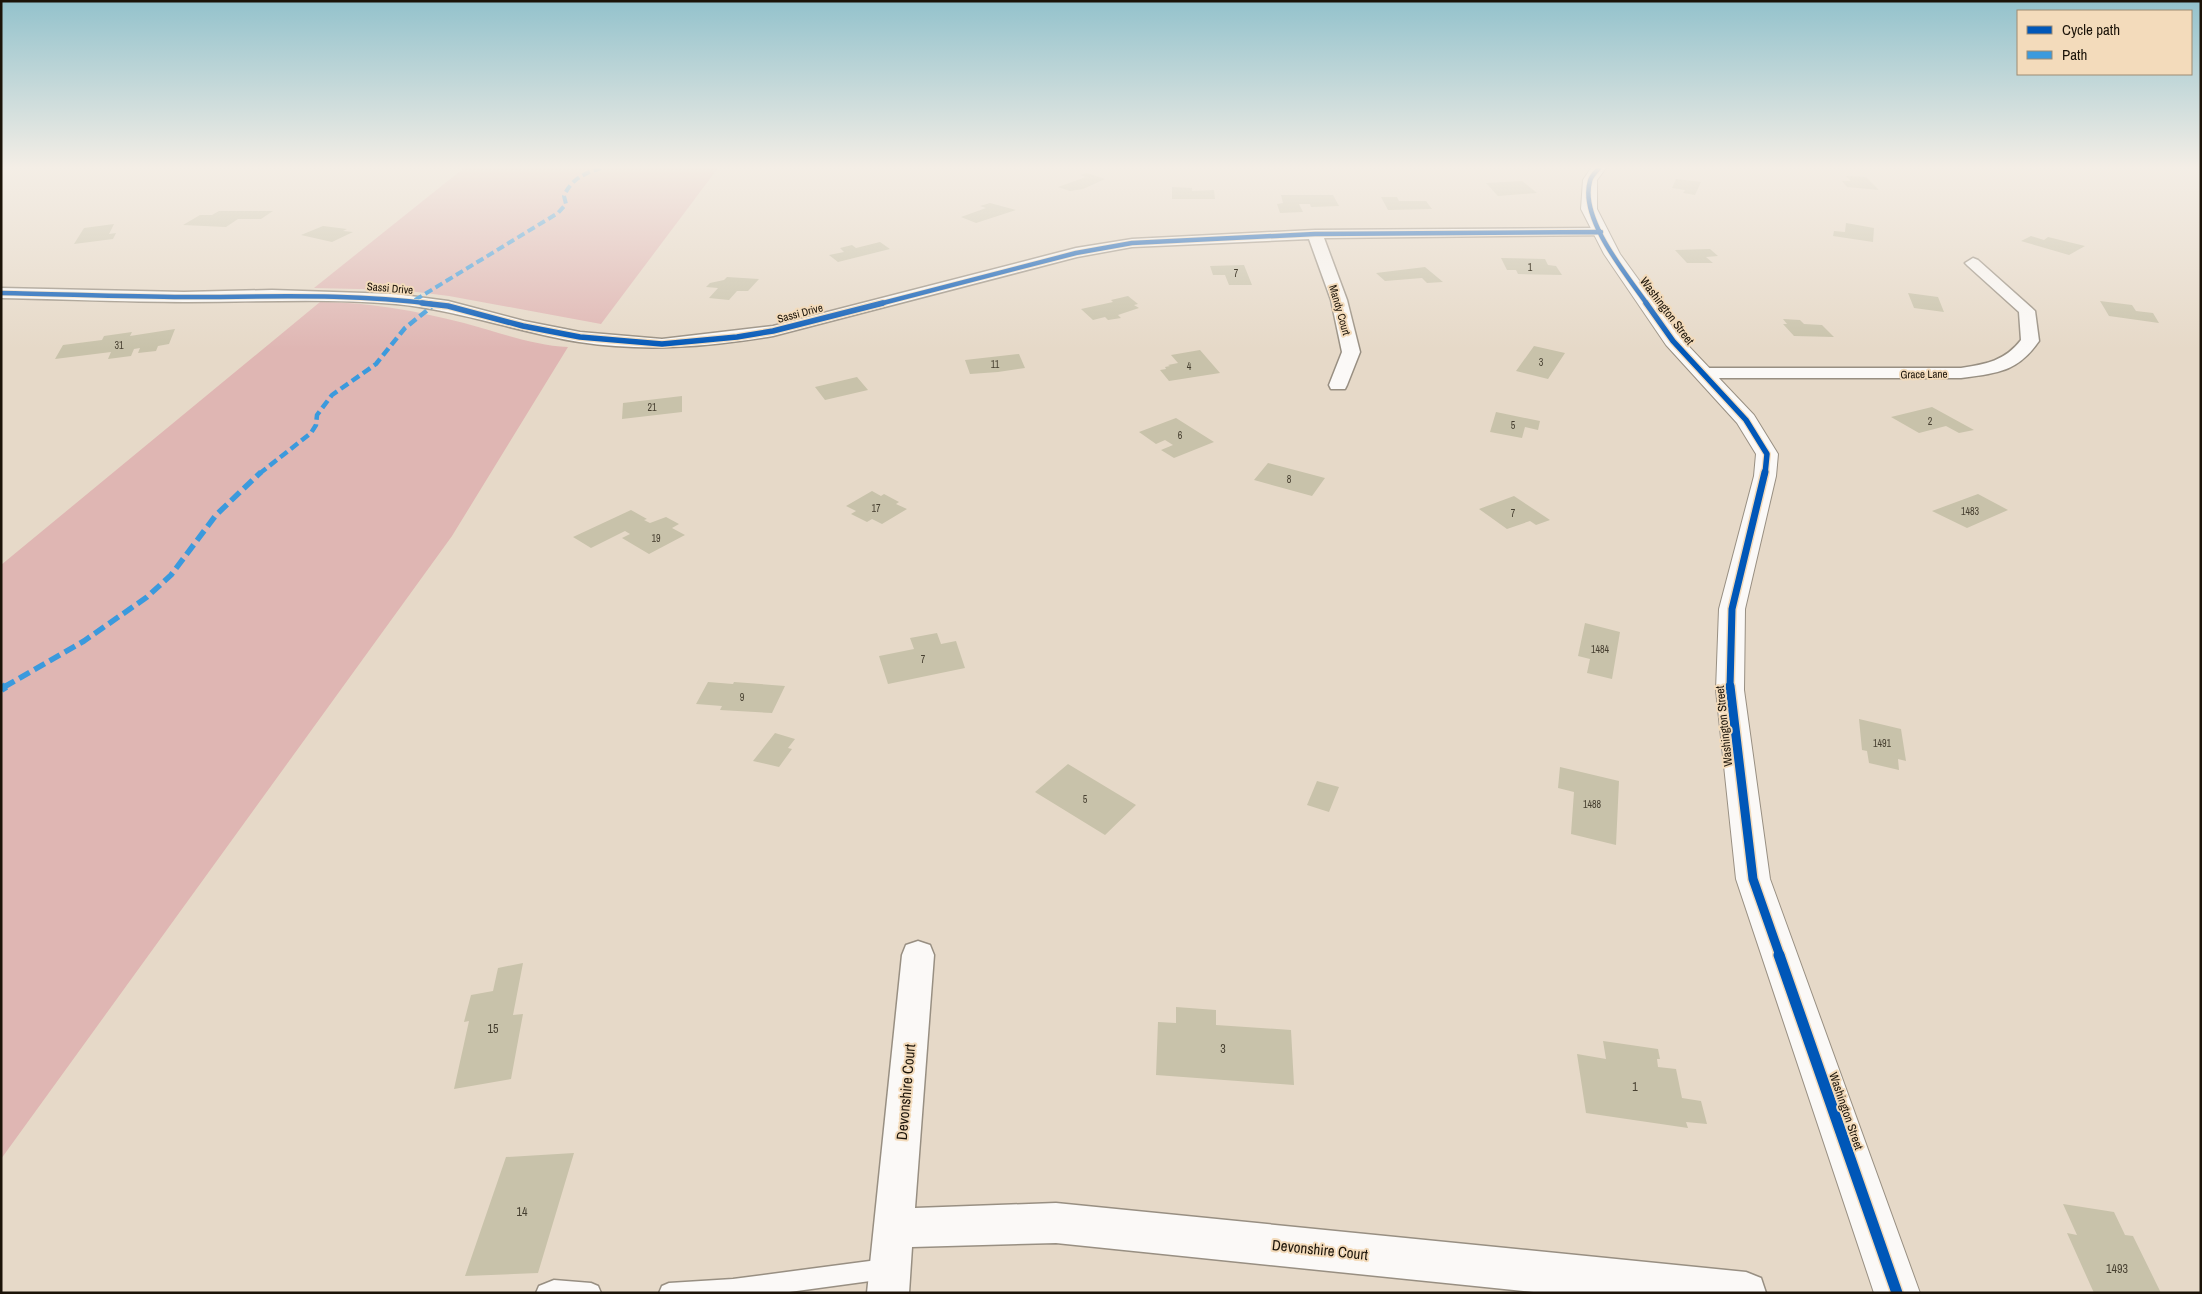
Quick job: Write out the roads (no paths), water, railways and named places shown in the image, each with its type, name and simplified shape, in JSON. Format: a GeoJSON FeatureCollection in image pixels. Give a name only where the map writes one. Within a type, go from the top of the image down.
{"type":"FeatureCollection","features":[{"type":"Feature","properties":{"kind":"street","name":"Washington Street"},"geometry":{"type":"LineString","coordinates":[[1599,228],[1612,254],[1673,341],[1746,420],[1767,454],[1765,476],[1732,609],[1730,690],[1754,879],[1897,1293]]}},
{"type":"Feature","properties":{"kind":"street","name":"Sassi Drive"},"geometry":{"type":"LineString","coordinates":[[1,294],[184,297],[272,295],[395,299],[448,306],[523,326],[580,337],[662,344],[737,337],[773,331],[1076,253],[1116,246],[1184,239],[1315,234],[1601,232]]}},
{"type":"Feature","properties":{"kind":"street","name":"Mandy Court"},"geometry":{"type":"LineString","coordinates":[[1315,234],[1339,300],[1351,352],[1338,385]]}},
{"type":"Feature","properties":{"kind":"street","name":"Grace Lane"},"geometry":{"type":"LineString","coordinates":[[1704,373],[1898,375],[1961,373],[1995,368],[2018,356],[2030,341],[2027,311],[1972,263]]}},
{"type":"Feature","properties":{"kind":"street","name":"Devonshire Court"},"geometry":{"type":"LineString","coordinates":[[889,1280],[918,955]]}},
{"type":"Feature","properties":{"kind":"street","name":"Devonshire Court"},"geometry":{"type":"LineString","coordinates":[[894,1228],[1056,1223],[1746,1293]]}},
{"type":"Feature","properties":{"kind":"lane"},"geometry":{"type":"LineString","coordinates":[[669,1293],[889,1280]]}},
{"type":"Feature","properties":{"kind":"lane"},"geometry":{"type":"LineString","coordinates":[[546,1293],[554,1290],[590,1293]]}}]}
